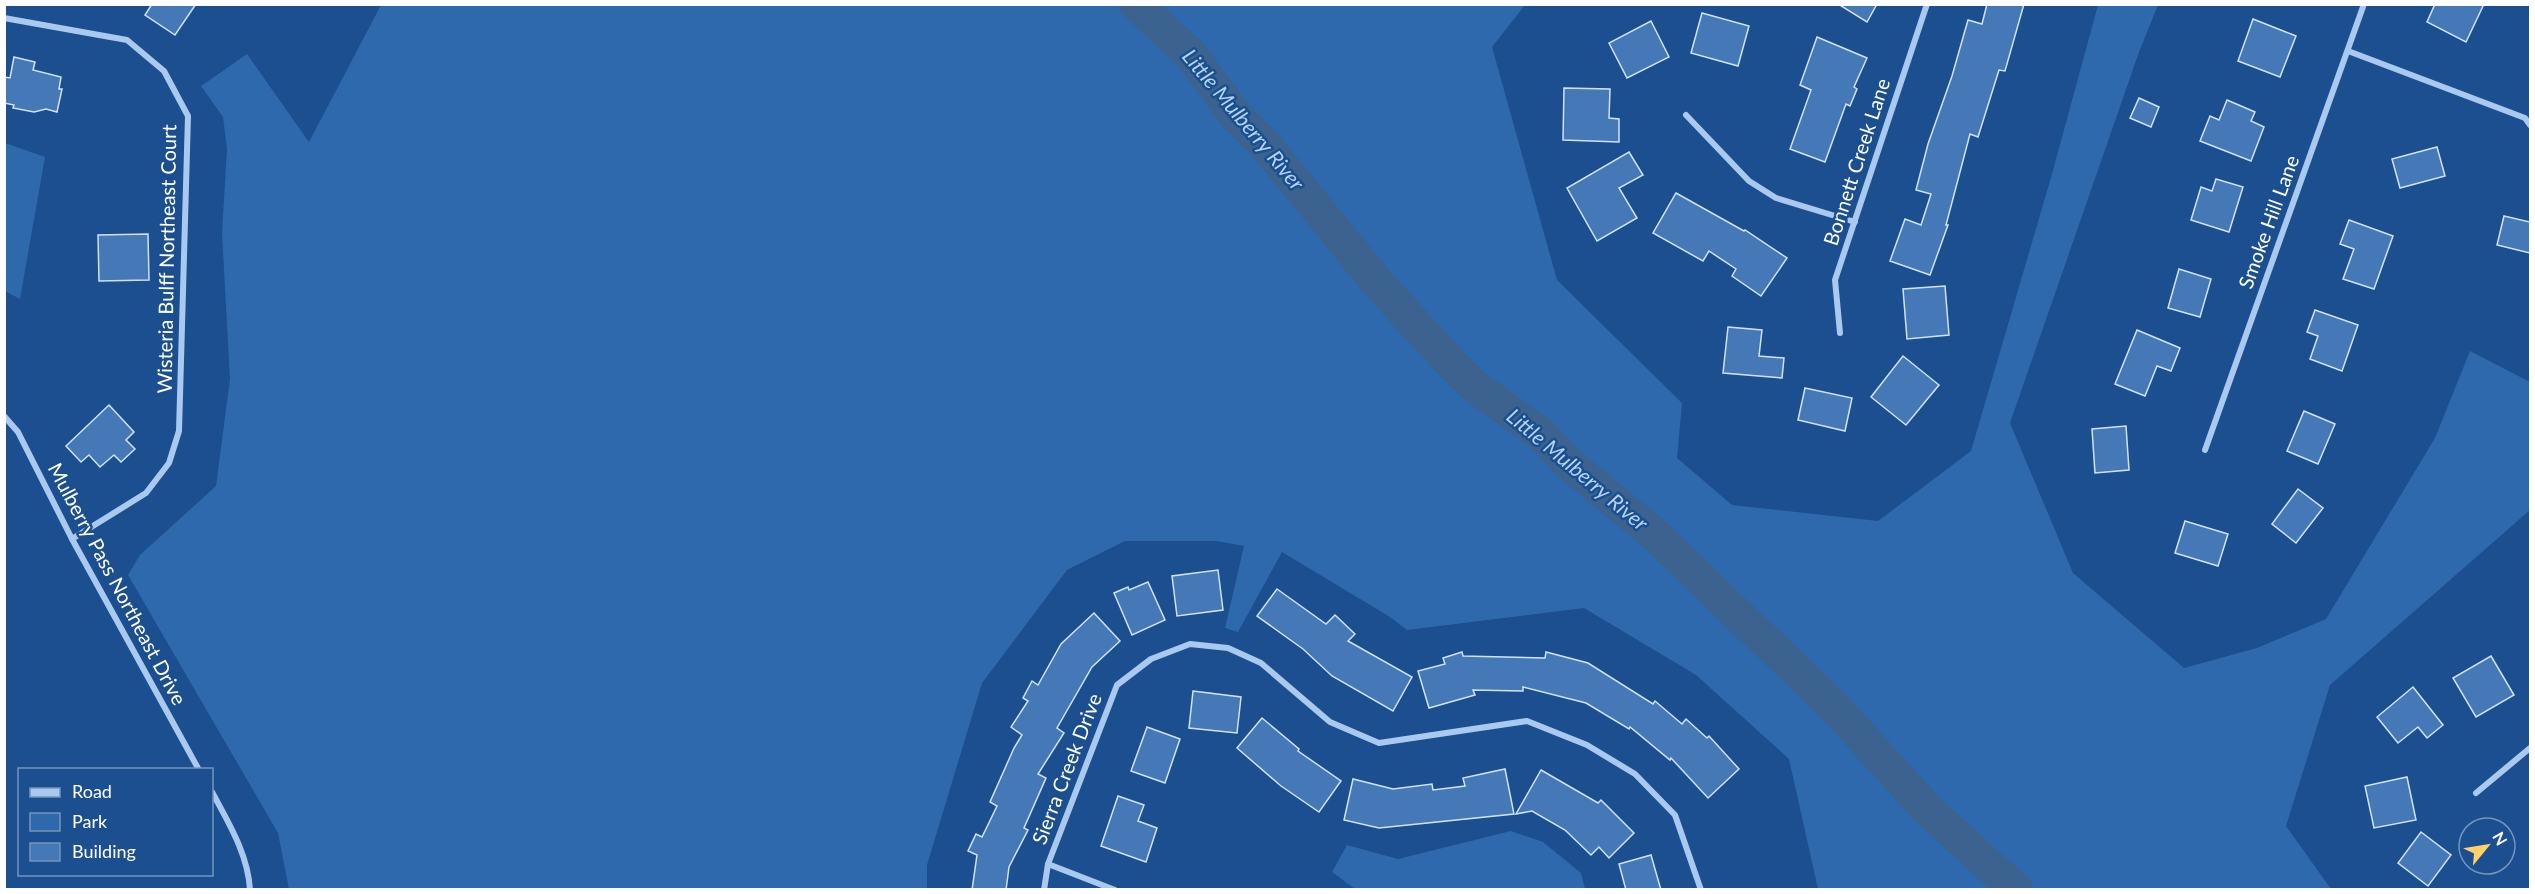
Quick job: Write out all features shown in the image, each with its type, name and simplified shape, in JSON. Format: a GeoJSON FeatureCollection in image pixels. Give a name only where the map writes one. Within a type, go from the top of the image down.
{"type":"FeatureCollection","features":[{"type":"Feature","properties":{"kind":"street","name":"Bonnett Creek Lane"},"geometry":{"type":"LineString","coordinates":[[1840,333],[1835,280],[1927,4]]}},
{"type":"Feature","properties":{"kind":"street","name":"Smoke Hill Lane"},"geometry":{"type":"LineString","coordinates":[[2205,450],[2364,4]]}},
{"type":"Feature","properties":{"kind":"street","name":"Wisteria Bulff Northeast Court"},"geometry":{"type":"LineString","coordinates":[[4,18],[127,40],[164,71],[188,116],[179,431],[169,463],[147,493],[72,539]]}},
{"type":"Feature","properties":{"kind":"street"},"geometry":{"type":"LineString","coordinates":[[2348,51],[2525,118],[2530,125]]}},
{"type":"Feature","properties":{"kind":"street"},"geometry":{"type":"LineString","coordinates":[[1686,114],[1749,181],[1776,198],[1855,222]]}},
{"type":"Feature","properties":{"kind":"street","name":"Mulberry Pass Northeast Drive"},"geometry":{"type":"LineString","coordinates":[[4,416],[18,432],[72,539],[198,768]]}},
{"type":"Feature","properties":{"kind":"street","name":"Sierra Creek Drive"},"geometry":{"type":"LineString","coordinates":[[1044,890],[1048,864],[1117,685],[1151,659],[1190,644],[1228,648],[1261,663],[1330,722],[1379,743],[1527,721],[1587,745],[1635,774],[1675,815],[1701,890]]}},
{"type":"Feature","properties":{"kind":"street"},"geometry":{"type":"LineString","coordinates":[[2476,793],[2530,748]]}},
{"type":"Feature","properties":{"kind":"street"},"geometry":{"type":"LineString","coordinates":[[213,794],[234,832],[250,876],[250,890]]}},
{"type":"Feature","properties":{"kind":"street"},"geometry":{"type":"LineString","coordinates":[[1048,864],[1115,890]]}},
{"type":"Feature","properties":{"kind":"green space"},"geometry":{"type":"Polygon","coordinates":[[[381,5],[1525,5],[1492,47],[1557,280],[1682,403],[1677,458],[1732,505],[1878,521],[1971,451],[2052,174],[2098,5],[2158,5],[2139,52],[2010,423],[2073,573],[2184,668],[2257,648],[2326,619],[2435,438],[2470,351],[2530,382],[2530,510],[2330,685],[2286,826],[2331,889],[1818,889],[1789,759],[1696,675],[1584,608],[1407,630],[1390,617],[1282,552],[1238,632],[1225,628],[1244,546],[1216,541],[1125,541],[1067,570],[982,683],[927,865],[927,889],[289,889],[278,833],[128,575],[140,555],[216,486],[230,379],[222,233],[227,149],[223,117],[201,86],[247,54],[309,142],[381,5]]]}},
{"type":"Feature","properties":{"kind":"green space"},"geometry":{"type":"Polygon","coordinates":[[[5,143],[45,157],[20,299],[5,291],[5,143]]]}},
{"type":"Feature","properties":{"kind":"green space"},"geometry":{"type":"Polygon","coordinates":[[[1511,831],[1543,842],[1581,873],[1585,889],[1355,889],[1332,872],[1347,845],[1398,859],[1511,831]]]}},
{"type":"Feature","properties":{"kind":"building"},"geometry":{"type":"Polygon","coordinates":[[[152,4],[196,4],[175,35],[145,15],[152,4]]]}},
{"type":"Feature","properties":{"kind":"building"},"geometry":{"type":"Polygon","coordinates":[[[1838,4],[1877,4],[1867,22],[1838,4]]]}},
{"type":"Feature","properties":{"kind":"building"},"geometry":{"type":"Polygon","coordinates":[[[1987,4],[2024,4],[2005,71],[1999,70],[1978,137],[1970,134],[1946,225],[1948,225],[1930,275],[1890,261],[1905,219],[1921,225],[1931,194],[1916,190],[1928,144],[1952,76],[1968,20],[1982,24],[1987,4]]]}},
{"type":"Feature","properties":{"kind":"building"},"geometry":{"type":"Polygon","coordinates":[[[2435,4],[2484,4],[2466,42],[2427,22],[2435,4]]]}},
{"type":"Feature","properties":{"kind":"building"},"geometry":{"type":"Polygon","coordinates":[[[1702,13],[1749,26],[1738,66],[1691,53],[1702,13]]]}},
{"type":"Feature","properties":{"kind":"building"},"geometry":{"type":"Polygon","coordinates":[[[2253,19],[2296,36],[2280,77],[2238,61],[2253,19]]]}},
{"type":"Feature","properties":{"kind":"building"},"geometry":{"type":"Polygon","coordinates":[[[1651,21],[1669,57],[1627,78],[1609,43],[1651,21]]]}},
{"type":"Feature","properties":{"kind":"building"},"geometry":{"type":"Polygon","coordinates":[[[1817,37],[1867,58],[1854,87],[1857,89],[1850,106],[1846,104],[1825,162],[1790,149],[1811,90],[1800,85],[1817,37]]]}},
{"type":"Feature","properties":{"kind":"building"},"geometry":{"type":"Polygon","coordinates":[[[14,57],[35,62],[33,70],[61,77],[59,89],[62,89],[57,112],[46,109],[34,112],[13,108],[14,105],[4,103],[4,77],[10,78],[14,57]]]}},
{"type":"Feature","properties":{"kind":"building"},"geometry":{"type":"Polygon","coordinates":[[[1564,88],[1610,89],[1609,118],[1619,119],[1619,142],[1563,140],[1564,88]]]}},
{"type":"Feature","properties":{"kind":"building"},"geometry":{"type":"Polygon","coordinates":[[[2139,98],[2159,107],[2151,127],[2130,118],[2139,98]]]}},
{"type":"Feature","properties":{"kind":"building"},"geometry":{"type":"Polygon","coordinates":[[[2227,100],[2255,112],[2251,121],[2264,127],[2251,161],[2200,141],[2210,116],[2219,120],[2227,100]]]}},
{"type":"Feature","properties":{"kind":"building"},"geometry":{"type":"Polygon","coordinates":[[[2437,147],[2445,176],[2400,188],[2392,159],[2437,147]]]}},
{"type":"Feature","properties":{"kind":"building"},"geometry":{"type":"Polygon","coordinates":[[[1629,152],[1643,175],[1619,188],[1637,218],[1597,241],[1567,188],[1629,152]]]}},
{"type":"Feature","properties":{"kind":"building"},"geometry":{"type":"Polygon","coordinates":[[[2216,179],[2243,187],[2229,232],[2191,220],[2201,187],[2212,191],[2216,179]]]}},
{"type":"Feature","properties":{"kind":"building"},"geometry":{"type":"Polygon","coordinates":[[[1676,193],[1745,230],[1787,258],[1761,296],[1732,276],[1736,269],[1709,251],[1703,261],[1653,233],[1676,193]]]}},
{"type":"Feature","properties":{"kind":"building"},"geometry":{"type":"Polygon","coordinates":[[[2504,216],[2530,222],[2530,253],[2497,245],[2504,216]]]}},
{"type":"Feature","properties":{"kind":"building"},"geometry":{"type":"Polygon","coordinates":[[[2349,220],[2393,236],[2374,289],[2343,279],[2354,249],[2340,244],[2349,220]]]}},
{"type":"Feature","properties":{"kind":"building"},"geometry":{"type":"Polygon","coordinates":[[[148,234],[149,280],[99,281],[98,235],[148,234]]]}},
{"type":"Feature","properties":{"kind":"building"},"geometry":{"type":"Polygon","coordinates":[[[2179,269],[2211,279],[2200,317],[2168,308],[2179,269]]]}},
{"type":"Feature","properties":{"kind":"building"},"geometry":{"type":"Polygon","coordinates":[[[1945,286],[1949,335],[1907,339],[1903,289],[1945,286]]]}},
{"type":"Feature","properties":{"kind":"building"},"geometry":{"type":"Polygon","coordinates":[[[2315,310],[2358,325],[2342,371],[2310,359],[2318,336],[2307,332],[2315,310]]]}},
{"type":"Feature","properties":{"kind":"building"},"geometry":{"type":"Polygon","coordinates":[[[1728,327],[1762,330],[1759,356],[1784,358],[1782,378],[1723,373],[1728,327]]]}},
{"type":"Feature","properties":{"kind":"building"},"geometry":{"type":"Polygon","coordinates":[[[2137,330],[2180,348],[2171,371],[2157,366],[2145,396],[2115,384],[2137,330]]]}},
{"type":"Feature","properties":{"kind":"building"},"geometry":{"type":"Polygon","coordinates":[[[1903,356],[1939,385],[1906,425],[1871,397],[1903,356]]]}},
{"type":"Feature","properties":{"kind":"building"},"geometry":{"type":"Polygon","coordinates":[[[1805,388],[1852,398],[1845,431],[1798,420],[1805,388]]]}},
{"type":"Feature","properties":{"kind":"building"},"geometry":{"type":"Polygon","coordinates":[[[109,405],[134,432],[126,440],[135,449],[121,462],[114,455],[100,467],[89,455],[81,462],[66,446],[109,405]]]}},
{"type":"Feature","properties":{"kind":"building"},"geometry":{"type":"Polygon","coordinates":[[[2304,411],[2335,424],[2318,464],[2287,451],[2304,411]]]}},
{"type":"Feature","properties":{"kind":"building"},"geometry":{"type":"Polygon","coordinates":[[[2126,426],[2129,470],[2095,473],[2092,429],[2126,426]]]}},
{"type":"Feature","properties":{"kind":"building"},"geometry":{"type":"Polygon","coordinates":[[[2298,489],[2323,508],[2296,543],[2272,524],[2298,489]]]}},
{"type":"Feature","properties":{"kind":"building"},"geometry":{"type":"Polygon","coordinates":[[[2185,521],[2228,534],[2218,566],[2175,553],[2185,521]]]}},
{"type":"Feature","properties":{"kind":"building"},"geometry":{"type":"Polygon","coordinates":[[[1218,570],[1223,610],[1177,616],[1172,576],[1218,570]]]}},
{"type":"Feature","properties":{"kind":"building"},"geometry":{"type":"Polygon","coordinates":[[[1148,582],[1165,620],[1132,635],[1114,593],[1148,582]]]}},
{"type":"Feature","properties":{"kind":"building"},"geometry":{"type":"Polygon","coordinates":[[[1277,589],[1326,624],[1335,615],[1355,634],[1348,641],[1412,677],[1393,711],[1332,676],[1303,649],[1257,616],[1277,589]]]}},
{"type":"Feature","properties":{"kind":"building"},"geometry":{"type":"Polygon","coordinates":[[[1094,613],[1120,641],[1092,667],[1057,728],[1064,733],[1038,774],[1046,778],[1024,828],[1028,830],[1009,867],[1006,890],[972,890],[977,855],[968,851],[976,834],[982,837],[997,806],[990,802],[1022,735],[1011,727],[1028,701],[1023,698],[1032,681],[1038,685],[1061,644],[1094,613]]]}},
{"type":"Feature","properties":{"kind":"building"},"geometry":{"type":"Polygon","coordinates":[[[1462,652],[1463,656],[1545,658],[1546,652],[1588,663],[1653,704],[1655,701],[1682,724],[1686,719],[1707,738],[1709,736],[1739,769],[1708,798],[1671,758],[1670,760],[1630,727],[1629,729],[1586,703],[1523,687],[1523,691],[1473,690],[1475,695],[1429,708],[1418,671],[1445,664],[1443,658],[1462,652]]]}},
{"type":"Feature","properties":{"kind":"building"},"geometry":{"type":"Polygon","coordinates":[[[2491,656],[2514,695],[2476,717],[2453,678],[2491,656]]]}},
{"type":"Feature","properties":{"kind":"building"},"geometry":{"type":"Polygon","coordinates":[[[2413,687],[2443,725],[2427,738],[2418,727],[2398,743],[2377,717],[2413,687]]]}},
{"type":"Feature","properties":{"kind":"building"},"geometry":{"type":"Polygon","coordinates":[[[1193,691],[1241,697],[1237,733],[1189,728],[1193,691]]]}},
{"type":"Feature","properties":{"kind":"building"},"geometry":{"type":"Polygon","coordinates":[[[1262,718],[1299,749],[1298,751],[1341,781],[1319,812],[1281,786],[1237,748],[1262,718]]]}},
{"type":"Feature","properties":{"kind":"building"},"geometry":{"type":"Polygon","coordinates":[[[1147,727],[1180,739],[1165,783],[1131,771],[1147,727]]]}},
{"type":"Feature","properties":{"kind":"building"},"geometry":{"type":"Polygon","coordinates":[[[1505,769],[1514,814],[1379,828],[1344,820],[1353,779],[1393,789],[1432,784],[1433,790],[1465,786],[1463,778],[1505,769]]]}},
{"type":"Feature","properties":{"kind":"building"},"geometry":{"type":"Polygon","coordinates":[[[1541,770],[1598,803],[1601,800],[1634,833],[1609,858],[1599,847],[1591,855],[1565,830],[1532,811],[1516,814],[1541,770]]]}},
{"type":"Feature","properties":{"kind":"building"},"geometry":{"type":"Polygon","coordinates":[[[2407,777],[2416,820],[2374,828],[2365,786],[2407,777]]]}},
{"type":"Feature","properties":{"kind":"building"},"geometry":{"type":"Polygon","coordinates":[[[1118,796],[1144,805],[1138,821],[1157,828],[1146,862],[1101,846],[1118,796]]]}},
{"type":"Feature","properties":{"kind":"building"},"geometry":{"type":"Polygon","coordinates":[[[2421,832],[2451,855],[2428,886],[2398,863],[2421,832]]]}},
{"type":"Feature","properties":{"kind":"building"},"geometry":{"type":"Polygon","coordinates":[[[1651,855],[1661,890],[1626,890],[1619,864],[1651,855]]]}},
{"type":"Feature","properties":{"kind":"waterway","name":"Little Mulberry River"},"geometry":{"type":"LineString","coordinates":[[1136,4],[1192,56],[1235,115],[1266,146],[1381,287],[1451,363],[1475,387],[1541,434],[1568,463],[1654,534],[1836,709],[1927,809],[2016,890]]}}]}
